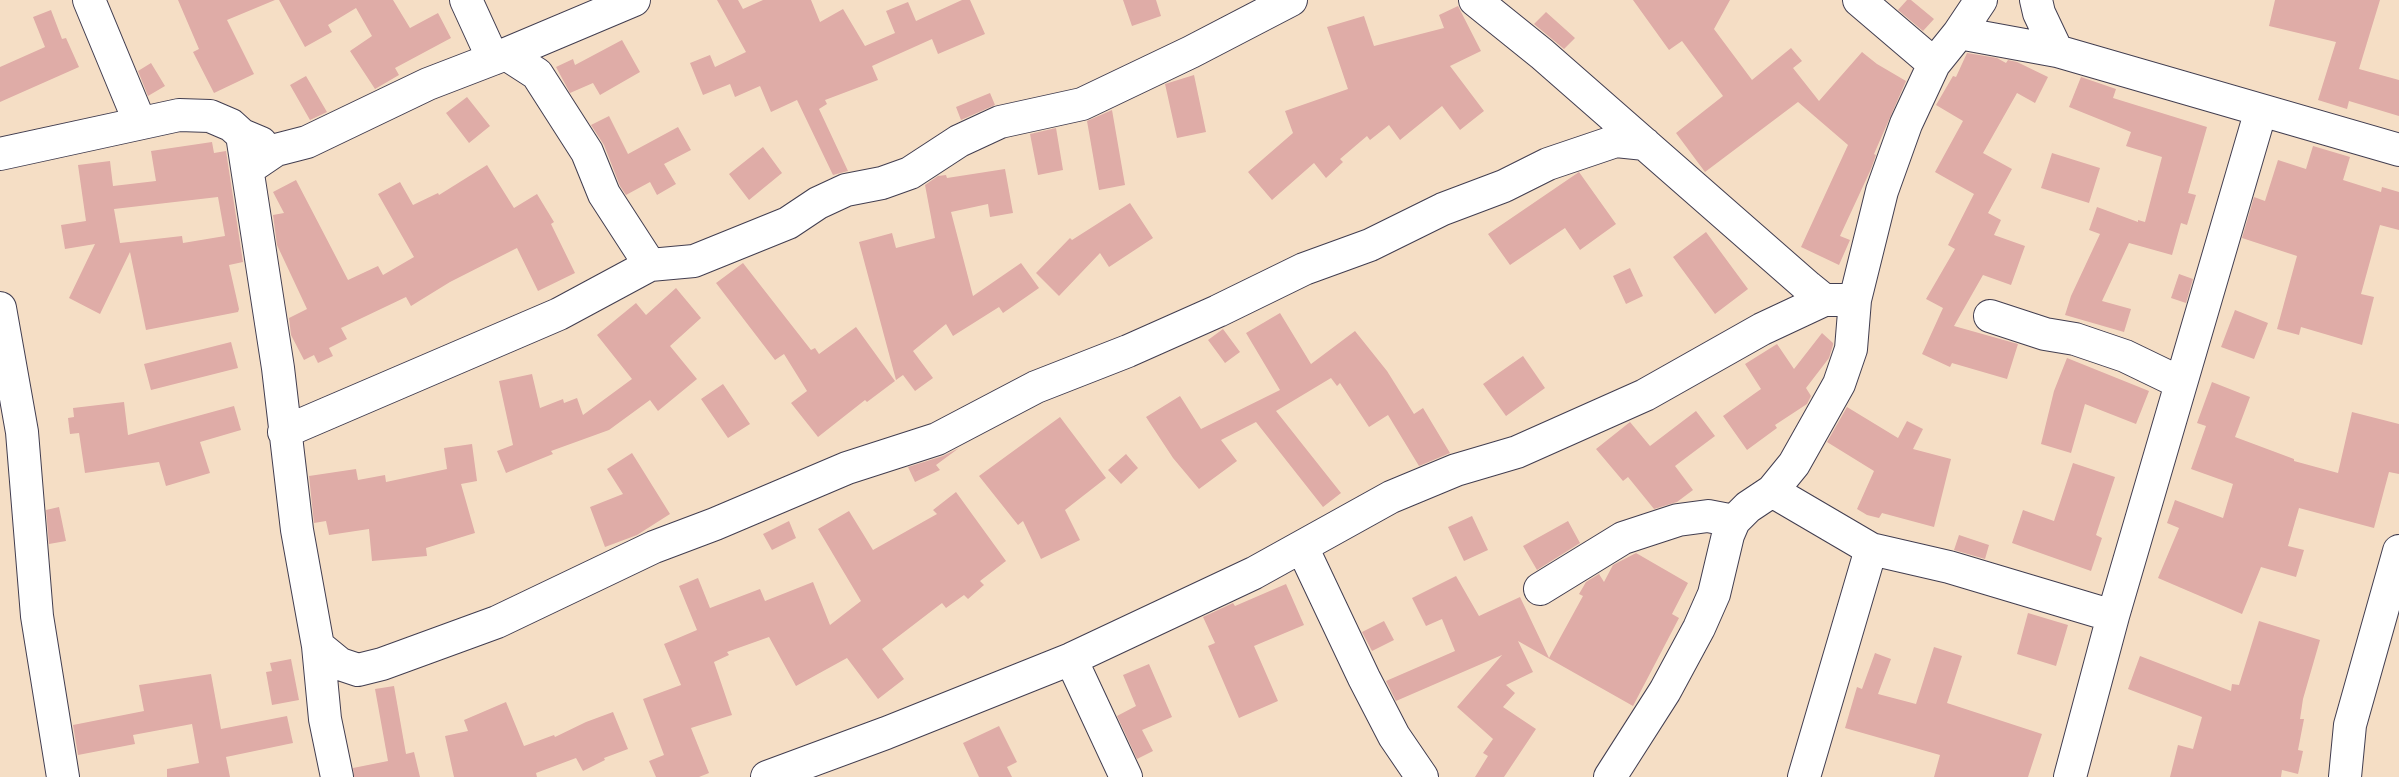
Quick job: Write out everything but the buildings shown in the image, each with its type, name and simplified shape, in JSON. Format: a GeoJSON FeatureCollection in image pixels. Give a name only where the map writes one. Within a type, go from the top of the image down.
{"type":"FeatureCollection","features":[{"type":"Feature","properties":{"kind":"street"},"geometry":{"type":"LineString","coordinates":[[89,0],[140,123]]}},
{"type":"Feature","properties":{"kind":"street"},"geometry":{"type":"LineString","coordinates":[[466,0],[500,57],[537,74],[587,152],[604,194],[650,265]]}},
{"type":"Feature","properties":{"kind":"street"},"geometry":{"type":"LineString","coordinates":[[248,169],[276,150],[308,142],[428,84],[500,57],[634,0]]}},
{"type":"Feature","properties":{"kind":"street"},"geometry":{"type":"LineString","coordinates":[[284,432],[559,314],[650,265],[694,261],[773,230],[818,203],[846,190],[882,183],[910,173],[959,141],[1000,122],[1082,104],[1191,52],[1291,0]]}},
{"type":"Feature","properties":{"kind":"street"},"geometry":{"type":"LineString","coordinates":[[1475,0],[1542,54],[1824,300]]}},
{"type":"Feature","properties":{"kind":"street"},"geometry":{"type":"LineString","coordinates":[[1859,0],[1934,64]]}},
{"type":"Feature","properties":{"kind":"street"},"geometry":{"type":"LineString","coordinates":[[1610,777],[1665,691],[1699,628],[1714,594],[1728,535],[1734,521],[1772,491],[1794,464],[1839,384],[1851,349],[1855,300],[1882,190],[1906,124],[1934,64],[1959,33],[1981,0]]}},
{"type":"Feature","properties":{"kind":"street"},"geometry":{"type":"LineString","coordinates":[[2036,0],[2057,51]]}},
{"type":"Feature","properties":{"kind":"street"},"geometry":{"type":"LineString","coordinates":[[1959,33],[2057,51],[2399,150]]}},
{"type":"Feature","properties":{"kind":"street"},"geometry":{"type":"LineString","coordinates":[[537,74],[538,41]]}},
{"type":"Feature","properties":{"kind":"street"},"geometry":{"type":"LineString","coordinates":[[2070,777],[2113,616],[2261,110]]}},
{"type":"Feature","properties":{"kind":"street"},"geometry":{"type":"LineString","coordinates":[[0,154],[179,115],[210,116],[231,125],[242,135],[276,150]]}},
{"type":"Feature","properties":{"kind":"street"},"geometry":{"type":"LineString","coordinates":[[242,135],[278,368],[297,531],[318,646],[325,719],[337,777]]}},
{"type":"Feature","properties":{"kind":"street"},"geometry":{"type":"LineString","coordinates":[[318,646],[340,664],[358,670],[382,664],[497,622],[654,547],[848,468],[937,439],[1035,387],[1138,346],[1218,311],[1304,269],[1370,245],[1443,209],[1504,186],[1548,164],[1616,141],[1645,144]]}},
{"type":"Feature","properties":{"kind":"street"},"geometry":{"type":"LineString","coordinates":[[767,777],[1071,659],[1254,573],[1391,497],[1456,470],[1517,452],[1645,395],[1762,329],[1824,300],[1855,300]]}},
{"type":"Feature","properties":{"kind":"street"},"geometry":{"type":"LineString","coordinates":[[0,308],[22,432],[37,616],[63,777]]}},
{"type":"Feature","properties":{"kind":"street"},"geometry":{"type":"LineString","coordinates":[[1990,316],[2045,334],[2074,339],[2125,356],[2181,383]]}},
{"type":"Feature","properties":{"kind":"street"},"geometry":{"type":"LineString","coordinates":[[1772,491],[1871,549],[1949,567],[1986,580],[2113,616]]}},
{"type":"Feature","properties":{"kind":"street"},"geometry":{"type":"LineString","coordinates":[[1540,589],[1623,538],[1678,520],[1708,516],[1734,521]]}},
{"type":"Feature","properties":{"kind":"street"},"geometry":{"type":"LineString","coordinates":[[1302,547],[1394,736],[1422,777]]}},
{"type":"Feature","properties":{"kind":"street"},"geometry":{"type":"LineString","coordinates":[[1804,777],[1871,549]]}},
{"type":"Feature","properties":{"kind":"street"},"geometry":{"type":"LineString","coordinates":[[2345,777],[2350,725],[2399,551]]}},
{"type":"Feature","properties":{"kind":"street"},"geometry":{"type":"LineString","coordinates":[[1071,659],[1126,777]]}},
{"type":"Feature","properties":{"kind":"street"},"geometry":{"type":"LineString","coordinates":[[846,777],[845,764],[853,745]]}}]}
